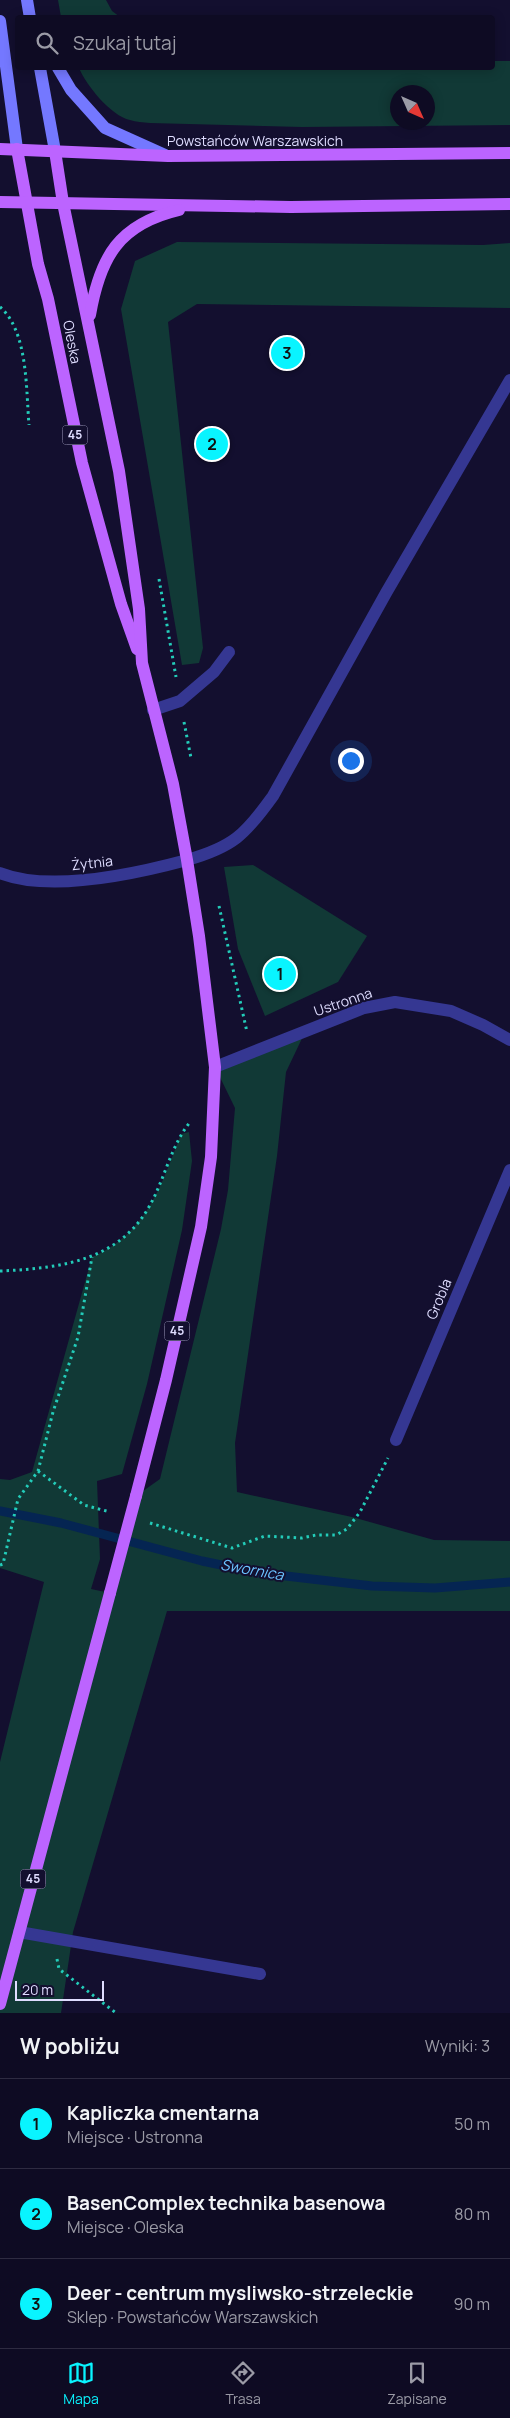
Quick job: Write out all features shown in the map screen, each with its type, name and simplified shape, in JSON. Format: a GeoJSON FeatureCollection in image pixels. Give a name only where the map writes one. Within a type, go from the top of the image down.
{"type":"FeatureCollection","features":[{"type":"Feature","properties":{"kind":"main road"},"geometry":{"type":"LineString","coordinates":[[27,0],[31,15]]}},
{"type":"Feature","properties":{"kind":"main road"},"geometry":{"type":"LineString","coordinates":[[0,22],[0,32]]}},
{"type":"Feature","properties":{"kind":"main road","name":"Oleska"},"geometry":{"type":"LineString","coordinates":[[0,22],[25,202],[38,264],[48,299],[82,463],[120,604],[142,663]]}},
{"type":"Feature","properties":{"kind":"main road","name":"Oleska"},"geometry":{"type":"LineString","coordinates":[[40,70],[63,203],[88,324]]}},
{"type":"Feature","properties":{"kind":"main road"},"geometry":{"type":"LineString","coordinates":[[59,70],[71,90],[105,128],[168,156]]}},
{"type":"Feature","properties":{"kind":"main road","name":"Powstańców Warszawskich"},"geometry":{"type":"LineString","coordinates":[[0,149],[168,156],[510,153]]}},
{"type":"Feature","properties":{"kind":"main road"},"geometry":{"type":"LineString","coordinates":[[0,202],[63,203]]}},
{"type":"Feature","properties":{"kind":"main road","name":"45"},"geometry":{"type":"LineString","coordinates":[[63,203],[290,208],[510,204]]}},
{"type":"Feature","properties":{"kind":"main road","name":"45"},"geometry":{"type":"LineString","coordinates":[[0,2004],[166,1380],[201,1227],[211,1157],[215,1067],[200,945],[173,784],[142,663],[139,609],[119,471],[88,324],[95,287],[112,251],[122,239],[146,220],[196,206]]}},
{"type":"Feature","properties":{"kind":"street","name":"Żytnia"},"geometry":{"type":"LineString","coordinates":[[0,873],[26,879],[56,882],[144,872],[219,850],[237,839],[254,823],[273,796],[386,593],[510,380]]}},
{"type":"Feature","properties":{"kind":"street"},"geometry":{"type":"LineString","coordinates":[[154,710],[180,701],[214,672],[228,652]]}},
{"type":"Feature","properties":{"kind":"street","name":"Ustronna"},"geometry":{"type":"LineString","coordinates":[[215,1067],[364,1008],[395,1002],[451,1011],[483,1025],[510,1040]]}},
{"type":"Feature","properties":{"kind":"street","name":"Grobla"},"geometry":{"type":"LineString","coordinates":[[396,1440],[510,1170]]}},
{"type":"Feature","properties":{"kind":"street"},"geometry":{"type":"LineString","coordinates":[[19,1932],[260,1974]]}},
{"type":"Feature","properties":{"kind":"path"},"geometry":{"type":"LineString","coordinates":[[0,307],[13,320],[19,339],[29,425]]}},
{"type":"Feature","properties":{"kind":"path"},"geometry":{"type":"LineString","coordinates":[[158,574],[193,768]]}},
{"type":"Feature","properties":{"kind":"path"},"geometry":{"type":"LineString","coordinates":[[218,902],[251,1052]]}},
{"type":"Feature","properties":{"kind":"path"},"geometry":{"type":"LineString","coordinates":[[0,1271],[40,1268],[92,1257],[108,1250],[131,1232],[144,1216],[181,1134],[190,1122],[214,1106]]}},
{"type":"Feature","properties":{"kind":"path"},"geometry":{"type":"LineString","coordinates":[[0,1565],[3,1564],[13,1528],[18,1499],[38,1472],[53,1412],[78,1337],[92,1257]]}},
{"type":"Feature","properties":{"kind":"path"},"geometry":{"type":"LineString","coordinates":[[232,1548],[265,1536],[302,1538],[316,1535],[336,1535],[347,1529],[360,1512],[396,1440]]}},
{"type":"Feature","properties":{"kind":"path"},"geometry":{"type":"LineString","coordinates":[[51,1937],[59,1969],[116,2013]]}},
{"type":"Feature","properties":{"kind":"green space"},"geometry":{"type":"Polygon","coordinates":[[[58,0],[106,0],[112,11],[117,15],[61,15],[58,0]]]}},
{"type":"Feature","properties":{"kind":"green space"},"geometry":{"type":"Polygon","coordinates":[[[495,61],[510,61],[510,125],[435,126],[435,85],[390,85],[390,126],[302,127],[137,122],[115,113],[87,83],[80,70],[495,70],[495,61]]]}},
{"type":"Feature","properties":{"kind":"green space"},"geometry":{"type":"Polygon","coordinates":[[[177,242],[483,245],[510,243],[510,308],[197,304],[168,322],[203,648],[199,663],[182,665],[121,309],[135,261],[177,242]]]}},
{"type":"Feature","properties":{"kind":"green space"},"geometry":{"type":"Polygon","coordinates":[[[253,865],[367,936],[338,982],[265,1016],[238,949],[224,867],[253,865]]]}},
{"type":"Feature","properties":{"kind":"green space"},"geometry":{"type":"Polygon","coordinates":[[[306,1030],[286,1072],[277,1156],[235,1443],[237,1492],[352,1517],[434,1540],[510,1541],[510,1611],[167,1611],[73,1932],[61,2013],[0,2013],[0,1762],[44,1582],[0,1568],[0,1479],[10,1480],[32,1472],[92,1257],[111,1247],[139,1221],[159,1189],[181,1134],[189,1132],[192,1161],[182,1230],[147,1384],[122,1474],[97,1481],[100,1559],[91,1589],[110,1593],[136,1496],[160,1479],[221,1229],[228,1190],[235,1108],[215,1067],[306,1030]]]}},
{"type":"Feature","properties":{"kind":"waterway","name":"Swornica"},"geometry":{"type":"LineString","coordinates":[[0,1511],[61,1523],[202,1561],[260,1573],[372,1586],[435,1588],[510,1582]]}},
{"type":"Feature","properties":{"kind":"place","name":"Deer - centrum mysliwsko-strzeleckie"},"geometry":{"type":"Point","coordinates":[287,353]}},
{"type":"Feature","properties":{"kind":"place","name":"BasenComplex technika basenowa"},"geometry":{"type":"Point","coordinates":[212,444]}},
{"type":"Feature","properties":{"kind":"place","name":"Kapliczka cmentarna"},"geometry":{"type":"Point","coordinates":[280,974]}}]}
